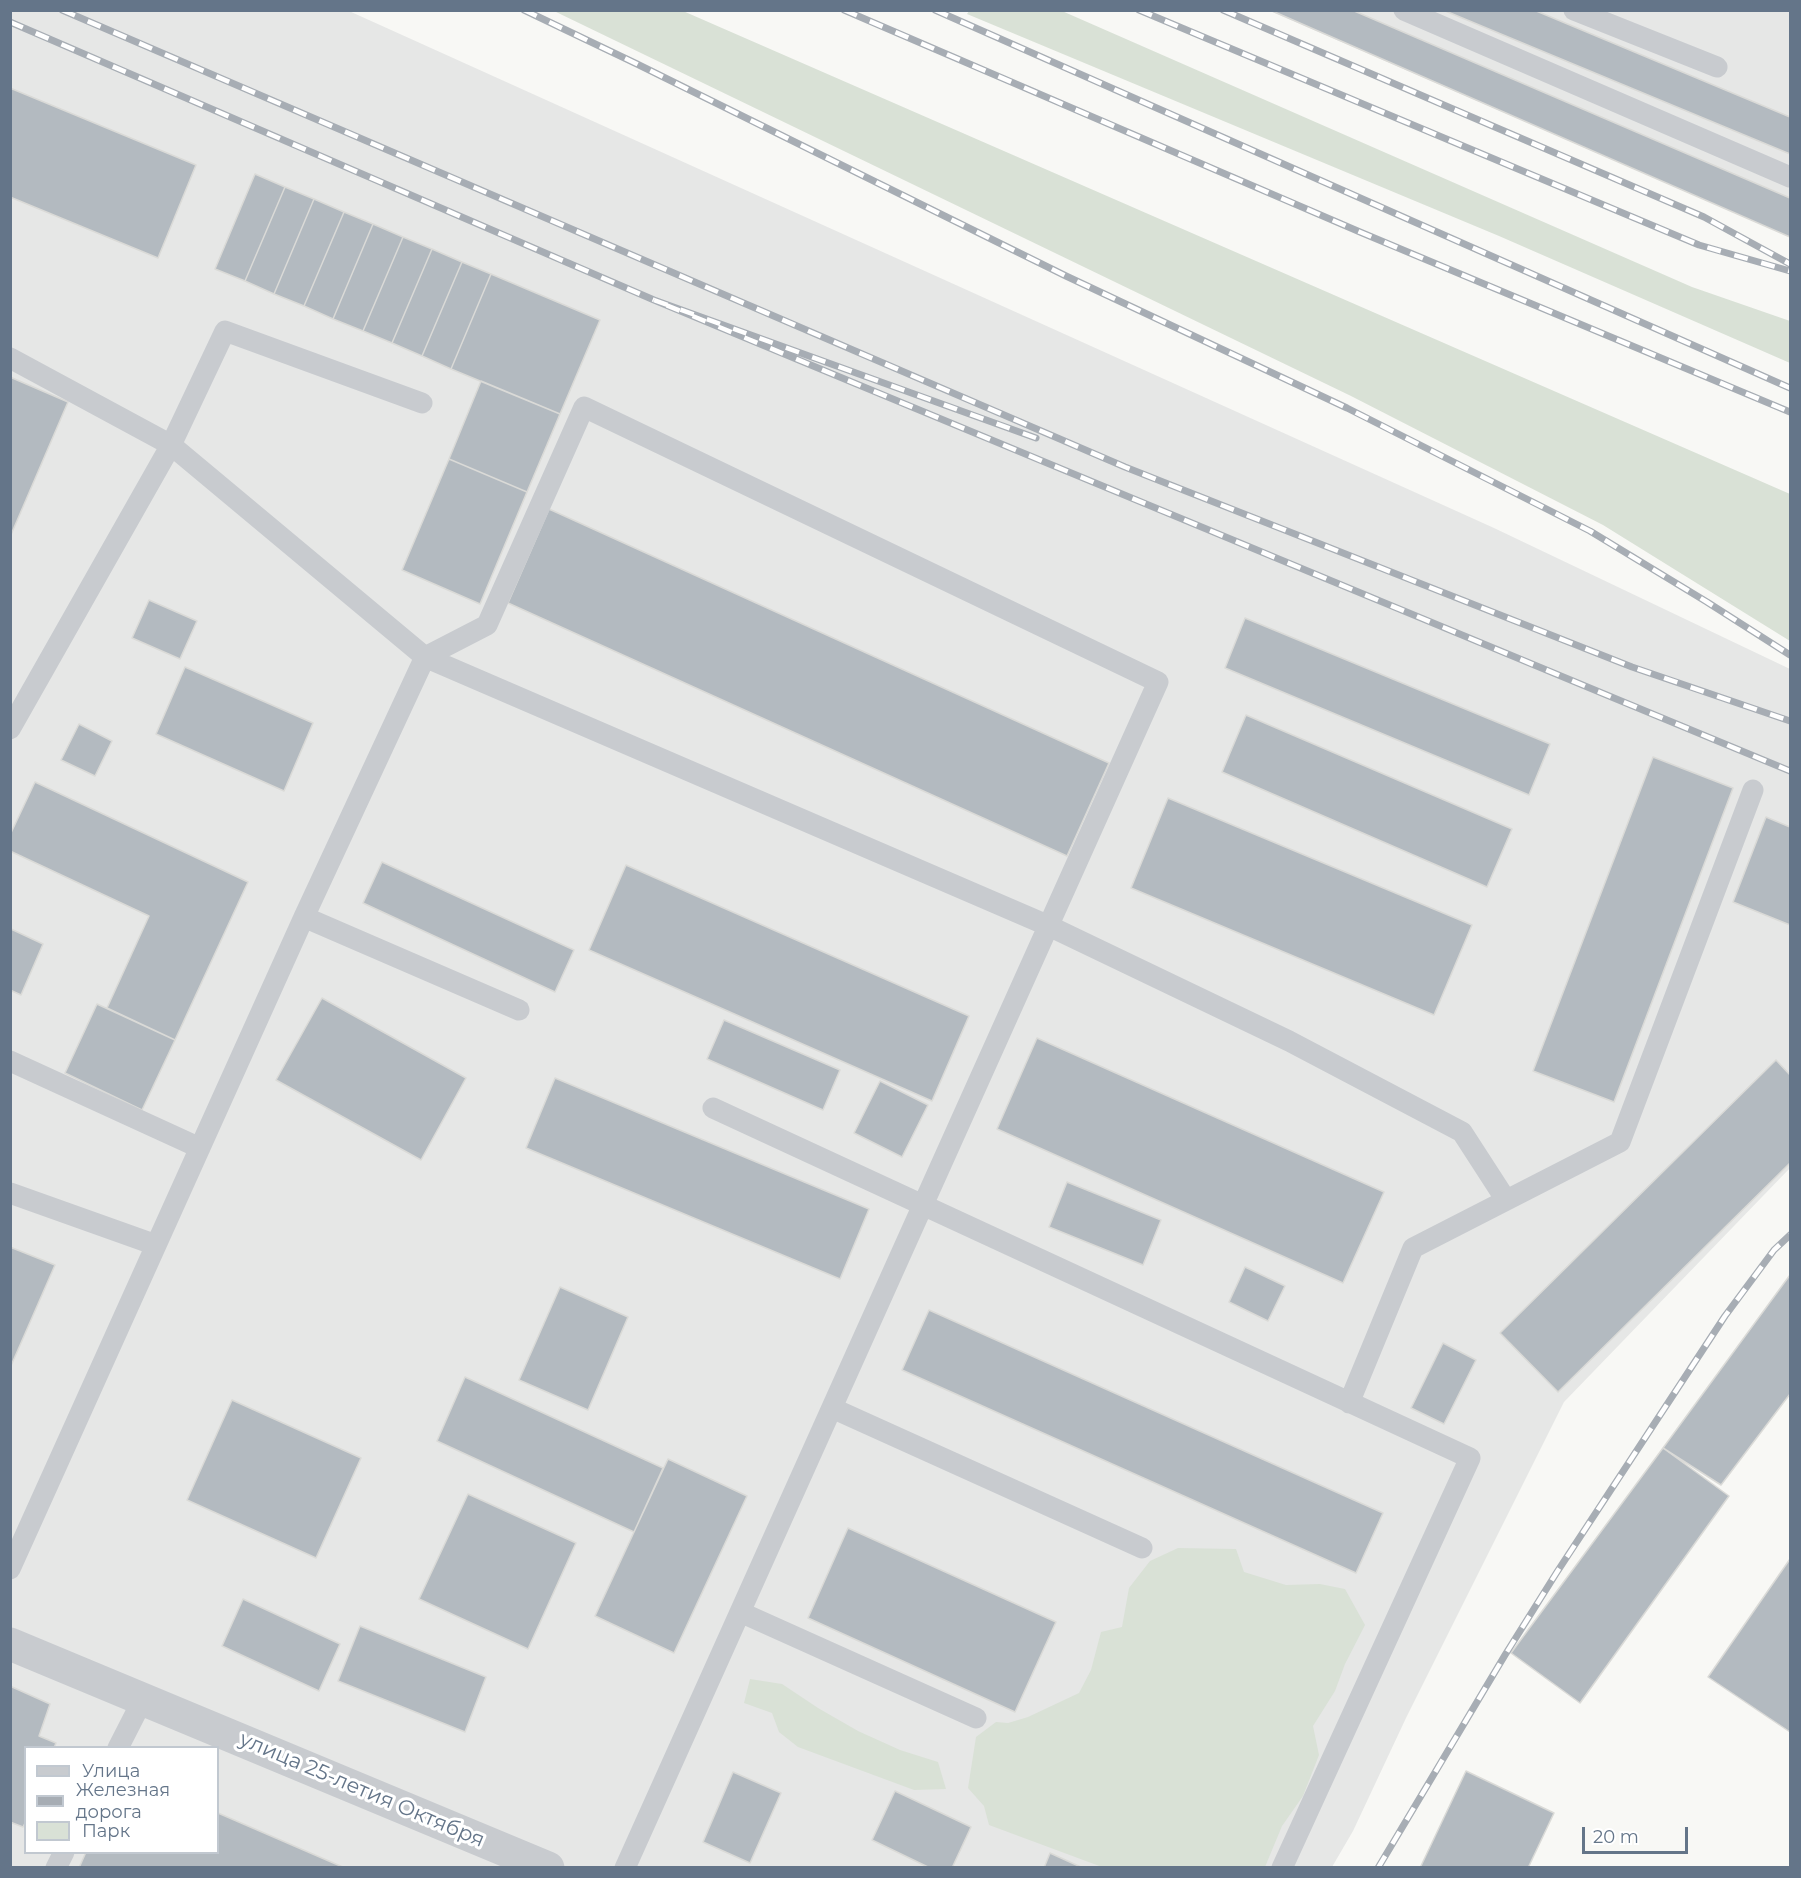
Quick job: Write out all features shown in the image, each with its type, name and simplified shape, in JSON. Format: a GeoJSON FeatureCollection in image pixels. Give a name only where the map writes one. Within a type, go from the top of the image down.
{"type":"FeatureCollection","features":[{"type":"Feature","properties":{"kind":"street","name":"улица 25-летия Октября"},"geometry":{"type":"LineString","coordinates":[[10,1644],[548,1868]]}},
{"type":"Feature","properties":{"kind":"lane"},"geometry":{"type":"LineString","coordinates":[[1404,10],[1791,177]]}},
{"type":"Feature","properties":{"kind":"lane"},"geometry":{"type":"LineString","coordinates":[[1574,10],[1717,67]]}},
{"type":"Feature","properties":{"kind":"lane"},"geometry":{"type":"LineString","coordinates":[[10,729],[171,445],[225,331],[422,403]]}},
{"type":"Feature","properties":{"kind":"lane"},"geometry":{"type":"LineString","coordinates":[[10,358],[171,445],[425,657],[1049,926],[1289,1041],[1462,1132],[1506,1200]]}},
{"type":"Feature","properties":{"kind":"lane"},"geometry":{"type":"LineString","coordinates":[[10,1569],[304,917],[425,657],[487,625],[584,407],[1158,682],[625,1868]]}},
{"type":"Feature","properties":{"kind":"lane"},"geometry":{"type":"LineString","coordinates":[[1349,1402],[1413,1248],[1620,1142],[1753,790]]}},
{"type":"Feature","properties":{"kind":"lane"},"geometry":{"type":"LineString","coordinates":[[304,917],[519,1010]]}},
{"type":"Feature","properties":{"kind":"lane"},"geometry":{"type":"LineString","coordinates":[[10,1061],[200,1148]]}},
{"type":"Feature","properties":{"kind":"lane"},"geometry":{"type":"LineString","coordinates":[[713,1108],[1470,1458],[1281,1868]]}},
{"type":"Feature","properties":{"kind":"lane"},"geometry":{"type":"LineString","coordinates":[[10,1193],[156,1245]]}},
{"type":"Feature","properties":{"kind":"lane"},"geometry":{"type":"LineString","coordinates":[[832,1408],[1142,1548]]}},
{"type":"Feature","properties":{"kind":"lane"},"geometry":{"type":"LineString","coordinates":[[740,1612],[976,1718]]}},
{"type":"Feature","properties":{"kind":"lane"},"geometry":{"type":"LineString","coordinates":[[119,1746],[143,1699]]}},
{"type":"Feature","properties":{"kind":"lane"},"geometry":{"type":"LineString","coordinates":[[56,1868],[63,1854]]}},
{"type":"Feature","properties":{"kind":"shaded area"},"geometry":{"type":"Polygon","coordinates":[[[11,11],[349,11],[1494,528],[1790,669],[1790,1168],[1564,1402],[1406,1718],[1353,1831],[1332,1867],[11,1868],[11,11]]]}},
{"type":"Feature","properties":{"kind":"shaded area"},"geometry":{"type":"Polygon","coordinates":[[[1270,11],[1790,11],[1790,237],[1270,11]]]}},
{"type":"Feature","properties":{"kind":"green space"},"geometry":{"type":"Polygon","coordinates":[[[554,11],[683,11],[1790,494],[1790,641],[1603,525],[1351,396],[554,11]]]}},
{"type":"Feature","properties":{"kind":"green space"},"geometry":{"type":"Polygon","coordinates":[[[969,11],[1062,11],[1692,287],[1790,321],[1790,363],[1499,236],[967,14],[969,11]]]}},
{"type":"Feature","properties":{"kind":"green space"},"geometry":{"type":"Polygon","coordinates":[[[1178,1548],[1236,1549],[1244,1572],[1286,1585],[1320,1584],[1345,1589],[1365,1625],[1345,1664],[1335,1691],[1313,1726],[1319,1755],[1303,1796],[1282,1826],[1265,1867],[1102,1867],[989,1825],[984,1806],[968,1788],[976,1737],[996,1722],[1008,1723],[1028,1717],[1079,1693],[1091,1670],[1101,1632],[1122,1627],[1129,1588],[1150,1561],[1178,1548]]]}},
{"type":"Feature","properties":{"kind":"green space"},"geometry":{"type":"Polygon","coordinates":[[[750,1679],[782,1684],[858,1731],[900,1750],[938,1762],[946,1789],[914,1790],[798,1747],[779,1732],[772,1713],[744,1703],[750,1679]]]}},
{"type":"Feature","properties":{"kind":"building"},"geometry":{"type":"Polygon","coordinates":[[[1270,10],[1352,10],[1790,198],[1790,237],[1270,10]]]}},
{"type":"Feature","properties":{"kind":"building"},"geometry":{"type":"Polygon","coordinates":[[[1443,10],[1534,10],[1790,117],[1790,154],[1443,10]]]}},
{"type":"Feature","properties":{"kind":"building"},"geometry":{"type":"Polygon","coordinates":[[[10,88],[196,165],[158,258],[10,197],[10,88]]]}},
{"type":"Feature","properties":{"kind":"building"},"geometry":{"type":"Polygon","coordinates":[[[255,174],[285,187],[245,281],[215,269],[255,174]]]}},
{"type":"Feature","properties":{"kind":"building"},"geometry":{"type":"Polygon","coordinates":[[[285,187],[314,199],[274,294],[245,281],[285,187]]]}},
{"type":"Feature","properties":{"kind":"building"},"geometry":{"type":"Polygon","coordinates":[[[314,199],[344,212],[304,306],[274,294],[314,199]]]}},
{"type":"Feature","properties":{"kind":"building"},"geometry":{"type":"Polygon","coordinates":[[[344,212],[373,224],[333,319],[304,306],[344,212]]]}},
{"type":"Feature","properties":{"kind":"building"},"geometry":{"type":"Polygon","coordinates":[[[373,224],[403,237],[363,331],[333,319],[373,224]]]}},
{"type":"Feature","properties":{"kind":"building"},"geometry":{"type":"Polygon","coordinates":[[[403,237],[432,249],[392,343],[363,331],[403,237]]]}},
{"type":"Feature","properties":{"kind":"building"},"geometry":{"type":"Polygon","coordinates":[[[432,249],[462,262],[422,356],[392,343],[432,249]]]}},
{"type":"Feature","properties":{"kind":"building"},"geometry":{"type":"Polygon","coordinates":[[[462,262],[491,274],[451,369],[422,356],[462,262]]]}},
{"type":"Feature","properties":{"kind":"building"},"geometry":{"type":"Polygon","coordinates":[[[491,274],[600,320],[560,414],[451,369],[491,274]]]}},
{"type":"Feature","properties":{"kind":"building"},"geometry":{"type":"Polygon","coordinates":[[[10,377],[68,402],[10,537],[10,377]]]}},
{"type":"Feature","properties":{"kind":"building"},"geometry":{"type":"Polygon","coordinates":[[[481,381],[560,414],[527,492],[449,459],[481,381]]]}},
{"type":"Feature","properties":{"kind":"building"},"geometry":{"type":"Polygon","coordinates":[[[449,459],[527,492],[480,604],[402,570],[449,459]]]}},
{"type":"Feature","properties":{"kind":"building"},"geometry":{"type":"Polygon","coordinates":[[[549,509],[1109,763],[1067,856],[508,603],[549,509]]]}},
{"type":"Feature","properties":{"kind":"building"},"geometry":{"type":"Polygon","coordinates":[[[149,600],[197,621],[180,659],[132,638],[149,600]]]}},
{"type":"Feature","properties":{"kind":"building"},"geometry":{"type":"Polygon","coordinates":[[[1245,618],[1550,744],[1529,795],[1225,668],[1245,618]]]}},
{"type":"Feature","properties":{"kind":"building"},"geometry":{"type":"Polygon","coordinates":[[[185,667],[313,723],[284,791],[156,734],[185,667]]]}},
{"type":"Feature","properties":{"kind":"building"},"geometry":{"type":"Polygon","coordinates":[[[1246,715],[1512,829],[1487,887],[1222,772],[1246,715]]]}},
{"type":"Feature","properties":{"kind":"building"},"geometry":{"type":"Polygon","coordinates":[[[79,724],[112,741],[95,776],[61,760],[79,724]]]}},
{"type":"Feature","properties":{"kind":"building"},"geometry":{"type":"Polygon","coordinates":[[[1653,757],[1733,788],[1614,1102],[1533,1071],[1653,757]]]}},
{"type":"Feature","properties":{"kind":"building"},"geometry":{"type":"Polygon","coordinates":[[[35,782],[248,882],[175,1040],[107,1008],[149,916],[10,851],[10,835],[35,782]]]}},
{"type":"Feature","properties":{"kind":"building"},"geometry":{"type":"Polygon","coordinates":[[[1168,798],[1472,925],[1434,1015],[1131,888],[1168,798]]]}},
{"type":"Feature","properties":{"kind":"building"},"geometry":{"type":"Polygon","coordinates":[[[1766,817],[1790,827],[1790,925],[1733,902],[1766,817]]]}},
{"type":"Feature","properties":{"kind":"building"},"geometry":{"type":"Polygon","coordinates":[[[382,862],[574,950],[555,992],[363,903],[382,862]]]}},
{"type":"Feature","properties":{"kind":"building"},"geometry":{"type":"Polygon","coordinates":[[[626,865],[969,1016],[932,1101],[589,950],[626,865]]]}},
{"type":"Feature","properties":{"kind":"building"},"geometry":{"type":"Polygon","coordinates":[[[11,929],[43,944],[21,995],[10,990],[11,929]]]}},
{"type":"Feature","properties":{"kind":"building"},"geometry":{"type":"Polygon","coordinates":[[[322,998],[466,1078],[421,1160],[276,1080],[322,998]]]}},
{"type":"Feature","properties":{"kind":"building"},"geometry":{"type":"Polygon","coordinates":[[[97,1004],[175,1040],[142,1110],[65,1073],[97,1004]]]}},
{"type":"Feature","properties":{"kind":"building"},"geometry":{"type":"Polygon","coordinates":[[[724,1020],[840,1070],[823,1110],[707,1059],[724,1020]]]}},
{"type":"Feature","properties":{"kind":"building"},"geometry":{"type":"Polygon","coordinates":[[[1037,1038],[1384,1192],[1343,1283],[997,1129],[1037,1038]]]}},
{"type":"Feature","properties":{"kind":"building"},"geometry":{"type":"Polygon","coordinates":[[[1776,1060],[1790,1075],[1790,1163],[1558,1392],[1500,1333],[1776,1060]]]}},
{"type":"Feature","properties":{"kind":"building"},"geometry":{"type":"Polygon","coordinates":[[[555,1078],[869,1209],[840,1279],[526,1148],[555,1078]]]}},
{"type":"Feature","properties":{"kind":"building"},"geometry":{"type":"Polygon","coordinates":[[[880,1081],[928,1105],[902,1157],[854,1133],[880,1081]]]}},
{"type":"Feature","properties":{"kind":"building"},"geometry":{"type":"Polygon","coordinates":[[[1067,1182],[1161,1220],[1143,1265],[1049,1227],[1067,1182]]]}},
{"type":"Feature","properties":{"kind":"building"},"geometry":{"type":"Polygon","coordinates":[[[10,1247],[55,1265],[10,1368],[10,1247]]]}},
{"type":"Feature","properties":{"kind":"building"},"geometry":{"type":"Polygon","coordinates":[[[1245,1267],[1285,1286],[1268,1321],[1229,1302],[1245,1267]]]}},
{"type":"Feature","properties":{"kind":"building"},"geometry":{"type":"Polygon","coordinates":[[[1790,1275],[1790,1394],[1721,1485],[1663,1448],[1790,1275]]]}},
{"type":"Feature","properties":{"kind":"building"},"geometry":{"type":"Polygon","coordinates":[[[560,1287],[628,1317],[588,1410],[519,1380],[560,1287]]]}},
{"type":"Feature","properties":{"kind":"building"},"geometry":{"type":"Polygon","coordinates":[[[929,1310],[1383,1513],[1356,1573],[902,1370],[929,1310]]]}},
{"type":"Feature","properties":{"kind":"building"},"geometry":{"type":"Polygon","coordinates":[[[1443,1343],[1476,1360],[1444,1424],[1411,1408],[1443,1343]]]}},
{"type":"Feature","properties":{"kind":"building"},"geometry":{"type":"Polygon","coordinates":[[[465,1377],[663,1468],[634,1532],[437,1441],[465,1377]]]}},
{"type":"Feature","properties":{"kind":"building"},"geometry":{"type":"Polygon","coordinates":[[[232,1400],[361,1458],[316,1558],[187,1500],[232,1400]]]}},
{"type":"Feature","properties":{"kind":"building"},"geometry":{"type":"Polygon","coordinates":[[[1663,1448],[1729,1496],[1580,1703],[1511,1653],[1663,1448]]]}},
{"type":"Feature","properties":{"kind":"building"},"geometry":{"type":"Polygon","coordinates":[[[668,1459],[747,1496],[674,1653],[595,1616],[668,1459]]]}},
{"type":"Feature","properties":{"kind":"building"},"geometry":{"type":"Polygon","coordinates":[[[468,1494],[576,1543],[528,1649],[419,1599],[468,1494]]]}},
{"type":"Feature","properties":{"kind":"building"},"geometry":{"type":"Polygon","coordinates":[[[848,1528],[1056,1622],[1015,1712],[808,1618],[848,1528]]]}},
{"type":"Feature","properties":{"kind":"building"},"geometry":{"type":"Polygon","coordinates":[[[1790,1559],[1790,1732],[1708,1677],[1790,1559]]]}},
{"type":"Feature","properties":{"kind":"building"},"geometry":{"type":"Polygon","coordinates":[[[243,1599],[340,1644],[319,1691],[222,1646],[243,1599]]]}},
{"type":"Feature","properties":{"kind":"building"},"geometry":{"type":"Polygon","coordinates":[[[360,1626],[486,1677],[465,1732],[338,1681],[360,1626]]]}},
{"type":"Feature","properties":{"kind":"building"},"geometry":{"type":"Polygon","coordinates":[[[10,1686],[50,1704],[39,1736],[56,1743],[55,1746],[24,1746],[24,1825],[23,1827],[10,1822],[10,1686]]]}},
{"type":"Feature","properties":{"kind":"building"},"geometry":{"type":"Polygon","coordinates":[[[1466,1771],[1554,1813],[1528,1868],[1420,1868],[1466,1771]]]}},
{"type":"Feature","properties":{"kind":"building"},"geometry":{"type":"Polygon","coordinates":[[[733,1772],[781,1793],[750,1863],[703,1842],[733,1772]]]}},
{"type":"Feature","properties":{"kind":"building"},"geometry":{"type":"Polygon","coordinates":[[[895,1791],[971,1827],[952,1868],[930,1868],[872,1840],[895,1791]]]}},
{"type":"Feature","properties":{"kind":"building"},"geometry":{"type":"Polygon","coordinates":[[[219,1813],[345,1868],[79,1868],[85,1854],[219,1854],[219,1813]]]}},
{"type":"Feature","properties":{"kind":"building"},"geometry":{"type":"Polygon","coordinates":[[[1050,1853],[1083,1868],[1044,1868],[1050,1853]]]}},
{"type":"Feature","properties":{"kind":"railway"},"geometry":{"type":"LineString","coordinates":[[62,10],[1125,467],[1632,667],[1790,721]]}},
{"type":"Feature","properties":{"kind":"railway"},"geometry":{"type":"LineString","coordinates":[[524,10],[1066,276],[1347,408],[1590,531],[1790,655]]}},
{"type":"Feature","properties":{"kind":"railway"},"geometry":{"type":"LineString","coordinates":[[844,10],[1360,232],[1790,412]]}},
{"type":"Feature","properties":{"kind":"railway"},"geometry":{"type":"LineString","coordinates":[[935,10],[1790,388]]}},
{"type":"Feature","properties":{"kind":"railway"},"geometry":{"type":"LineString","coordinates":[[1139,10],[1699,245],[1790,271]]}},
{"type":"Feature","properties":{"kind":"railway"},"geometry":{"type":"LineString","coordinates":[[1223,10],[1704,217],[1790,264]]}},
{"type":"Feature","properties":{"kind":"railway"},"geometry":{"type":"LineString","coordinates":[[10,22],[654,300]]}},
{"type":"Feature","properties":{"kind":"railway"},"geometry":{"type":"LineString","coordinates":[[1036,438],[654,300],[1790,771]]}},
{"type":"Feature","properties":{"kind":"railway"},"geometry":{"type":"LineString","coordinates":[[1378,1868],[1557,1572],[1725,1316],[1774,1250],[1790,1235]]}}]}
